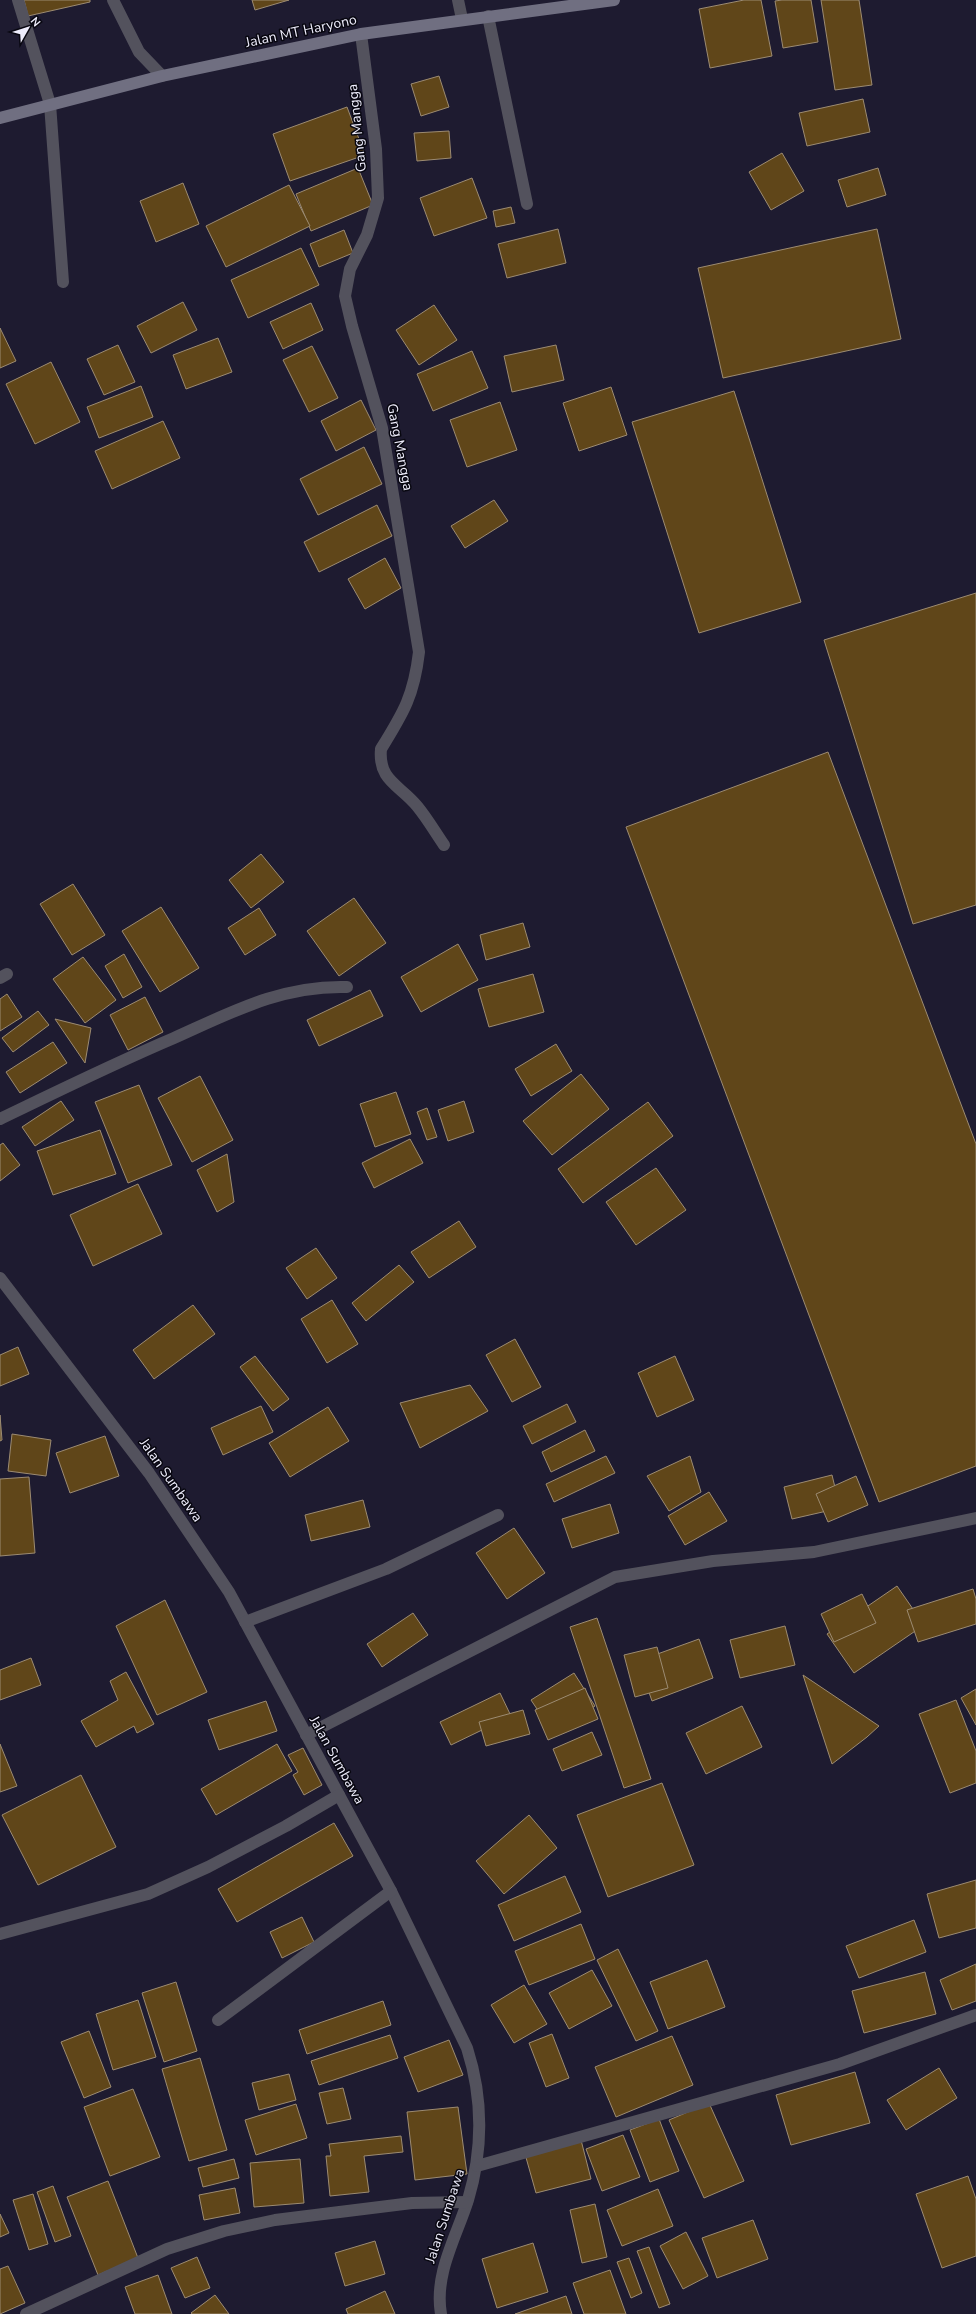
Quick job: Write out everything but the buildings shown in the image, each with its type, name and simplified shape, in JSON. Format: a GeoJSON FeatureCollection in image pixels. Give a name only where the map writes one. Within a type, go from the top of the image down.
{"type":"FeatureCollection","features":[{"type":"Feature","properties":{"kind":"main road","name":"Jalan MT Haryono"},"geometry":{"type":"LineString","coordinates":[[0,118],[162,76],[361,34],[462,19],[614,0]]}},
{"type":"Feature","properties":{"kind":"street"},"geometry":{"type":"LineString","coordinates":[[18,0],[50,104],[63,282]]}},
{"type":"Feature","properties":{"kind":"street"},"geometry":{"type":"LineString","coordinates":[[113,0],[139,52],[162,76]]}},
{"type":"Feature","properties":{"kind":"street"},"geometry":{"type":"LineString","coordinates":[[458,0],[462,19]]}},
{"type":"Feature","properties":{"kind":"street"},"geometry":{"type":"LineString","coordinates":[[488,16],[527,204]]}},
{"type":"Feature","properties":{"kind":"street","name":"Gang Mangga"},"geometry":{"type":"LineString","coordinates":[[361,34],[376,149],[378,198],[367,235],[350,269],[345,296],[352,326],[382,428],[419,652],[416,680],[405,711],[381,748],[380,755],[383,771],[389,780],[417,806],[444,845]]}},
{"type":"Feature","properties":{"kind":"street"},"geometry":{"type":"LineString","coordinates":[[0,1119],[97,1071],[250,1004],[296,990],[320,986],[348,987]]}},
{"type":"Feature","properties":{"kind":"street","name":"Jalan Sumbawa"},"geometry":{"type":"LineString","coordinates":[[0,1278],[149,1474],[213,1566],[391,1891],[467,2048],[473,2067],[479,2109],[477,2166],[467,2202],[443,2271],[439,2294],[441,2314]]}},
{"type":"Feature","properties":{"kind":"street"},"geometry":{"type":"LineString","coordinates":[[245,1622],[386,1569],[498,1515]]}},
{"type":"Feature","properties":{"kind":"street"},"geometry":{"type":"LineString","coordinates":[[306,1736],[615,1577],[713,1561],[814,1552],[976,1518]]}},
{"type":"Feature","properties":{"kind":"street"},"geometry":{"type":"LineString","coordinates":[[0,1934],[148,1894],[221,1861],[339,1795]]}},
{"type":"Feature","properties":{"kind":"street"},"geometry":{"type":"LineString","coordinates":[[218,2020],[391,1891]]}},
{"type":"Feature","properties":{"kind":"street"},"geometry":{"type":"LineString","coordinates":[[477,2166],[840,2064],[976,2015]]}},
{"type":"Feature","properties":{"kind":"street"},"geometry":{"type":"LineString","coordinates":[[26,2314],[167,2248],[224,2231],[275,2220],[404,2204],[467,2202]]}}]}
